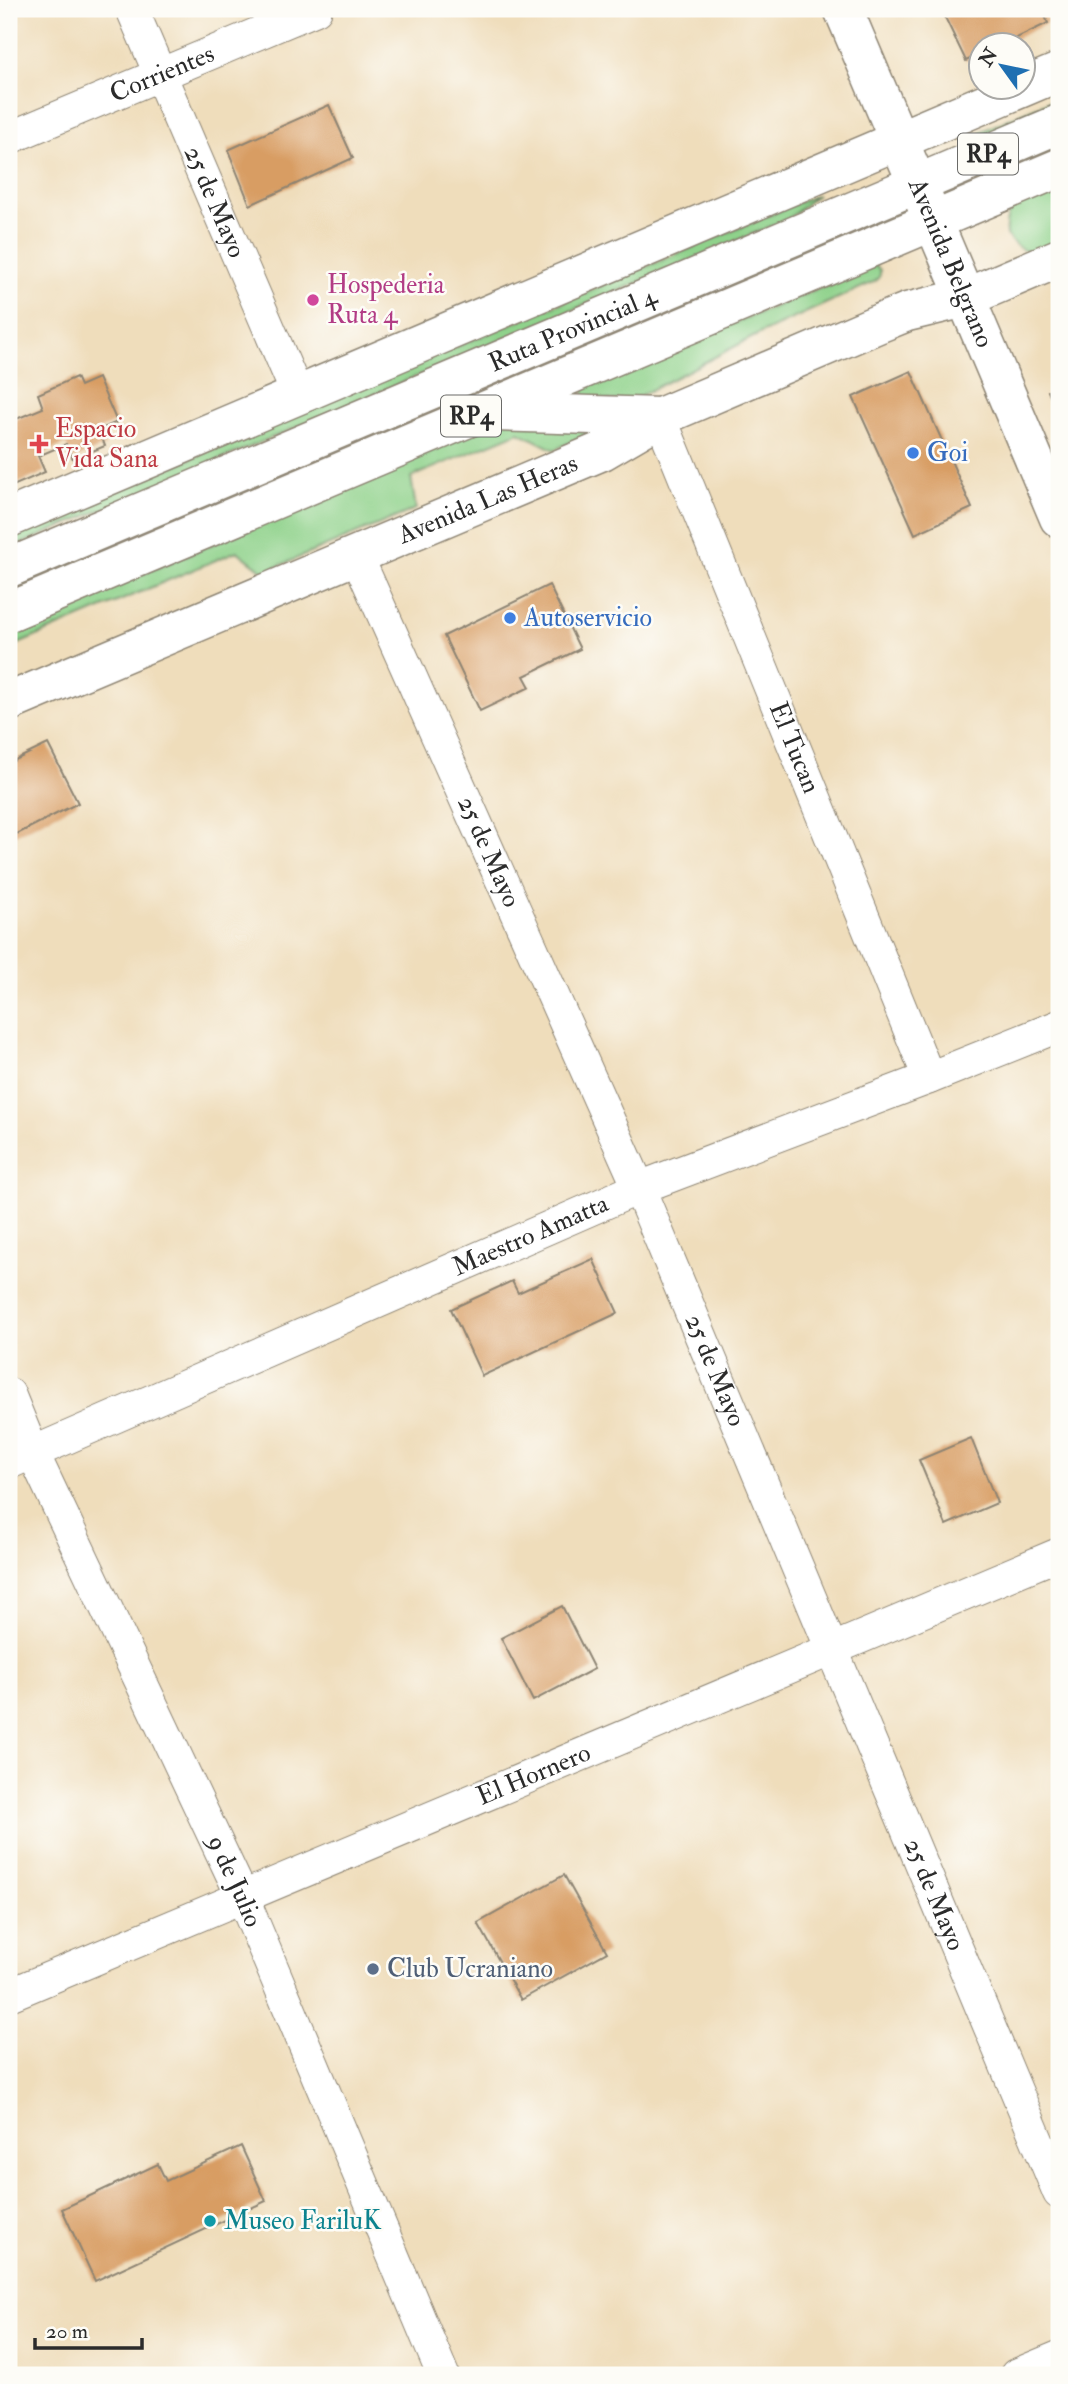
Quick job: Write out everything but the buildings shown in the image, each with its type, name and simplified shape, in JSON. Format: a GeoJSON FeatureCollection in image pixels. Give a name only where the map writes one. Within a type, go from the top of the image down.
{"type":"FeatureCollection","features":[{"type":"Feature","properties":{"kind":"main road","name":"Avenida Belgrano"},"geometry":{"type":"LineString","coordinates":[[843,9],[1059,518]]}},
{"type":"Feature","properties":{"kind":"main road"},"geometry":{"type":"LineString","coordinates":[[9,518],[1059,72]]}},
{"type":"Feature","properties":{"kind":"main road","name":"Ruta Provincial 4"},"geometry":{"type":"LineString","coordinates":[[9,568],[1059,124]]}},
{"type":"Feature","properties":{"kind":"main road","name":"Ruta Provincial 4"},"geometry":{"type":"LineString","coordinates":[[9,611],[1059,168]]}},
{"type":"Feature","properties":{"kind":"main road","name":"Avenida Las Heras"},"geometry":{"type":"LineString","coordinates":[[9,702],[603,451],[660,416],[898,316],[965,298],[1059,258]]}},
{"type":"Feature","properties":{"kind":"main road"},"geometry":{"type":"LineString","coordinates":[[482,412],[660,416]]}},
{"type":"Feature","properties":{"kind":"street","name":"25 de Mayo"},"geometry":{"type":"LineString","coordinates":[[132,9],[298,397]]}},
{"type":"Feature","properties":{"kind":"street","name":"Corrientes"},"geometry":{"type":"LineString","coordinates":[[9,138],[316,9]]}},
{"type":"Feature","properties":{"kind":"street","name":"El Tucan"},"geometry":{"type":"LineString","coordinates":[[660,416],[929,1078]]}},
{"type":"Feature","properties":{"kind":"street","name":"25 de Mayo"},"geometry":{"type":"LineString","coordinates":[[356,554],[639,1188],[1059,2193]]}},
{"type":"Feature","properties":{"kind":"street","name":"Maestro Amatta"},"geometry":{"type":"LineString","coordinates":[[21,1458],[639,1188],[1059,1026]]}},
{"type":"Feature","properties":{"kind":"street","name":"9 de Julio"},"geometry":{"type":"LineString","coordinates":[[9,1394],[21,1458],[243,1898],[443,2375]]}},
{"type":"Feature","properties":{"kind":"street","name":"El Hornero"},"geometry":{"type":"LineString","coordinates":[[9,1995],[1059,1554]]}},
{"type":"Feature","properties":{"kind":"street"},"geometry":{"type":"LineString","coordinates":[[1016,2375],[1059,2357]]}},
{"type":"Feature","properties":{"kind":"green space"},"geometry":{"type":"Polygon","coordinates":[[[1059,97],[1059,107],[979,137],[980,132],[1059,97]]]}},
{"type":"Feature","properties":{"kind":"green space"},"geometry":{"type":"Polygon","coordinates":[[[1059,182],[1059,242],[1036,251],[1019,248],[1006,235],[1009,213],[1021,200],[1059,182]]]}},
{"type":"Feature","properties":{"kind":"green space"},"geometry":{"type":"Polygon","coordinates":[[[817,195],[788,219],[9,549],[9,535],[817,195]]]}},
{"type":"Feature","properties":{"kind":"green space"},"geometry":{"type":"Polygon","coordinates":[[[875,265],[880,270],[876,281],[761,333],[630,401],[587,399],[584,395],[584,386],[875,265]]]}},
{"type":"Feature","properties":{"kind":"green space"},"geometry":{"type":"Polygon","coordinates":[[[503,420],[593,432],[554,450],[519,432],[411,477],[416,509],[264,572],[237,551],[9,648],[9,631],[503,420]]]}},
{"type":"Feature","properties":{"kind":"place","name":"Hospederia Ruta 4"},"geometry":{"type":"Point","coordinates":[313,300]}},
{"type":"Feature","properties":{"kind":"place","name":"Espacio Vida Sana"},"geometry":{"type":"Point","coordinates":[39,444]}},
{"type":"Feature","properties":{"kind":"place","name":"Goi"},"geometry":{"type":"Point","coordinates":[913,453]}},
{"type":"Feature","properties":{"kind":"place","name":"Autoservicio"},"geometry":{"type":"Point","coordinates":[510,618]}},
{"type":"Feature","properties":{"kind":"place","name":"Club Ucraniano"},"geometry":{"type":"Point","coordinates":[373,1969]}},
{"type":"Feature","properties":{"kind":"place","name":"Museo FariluK"},"geometry":{"type":"Point","coordinates":[210,2221]}}]}
